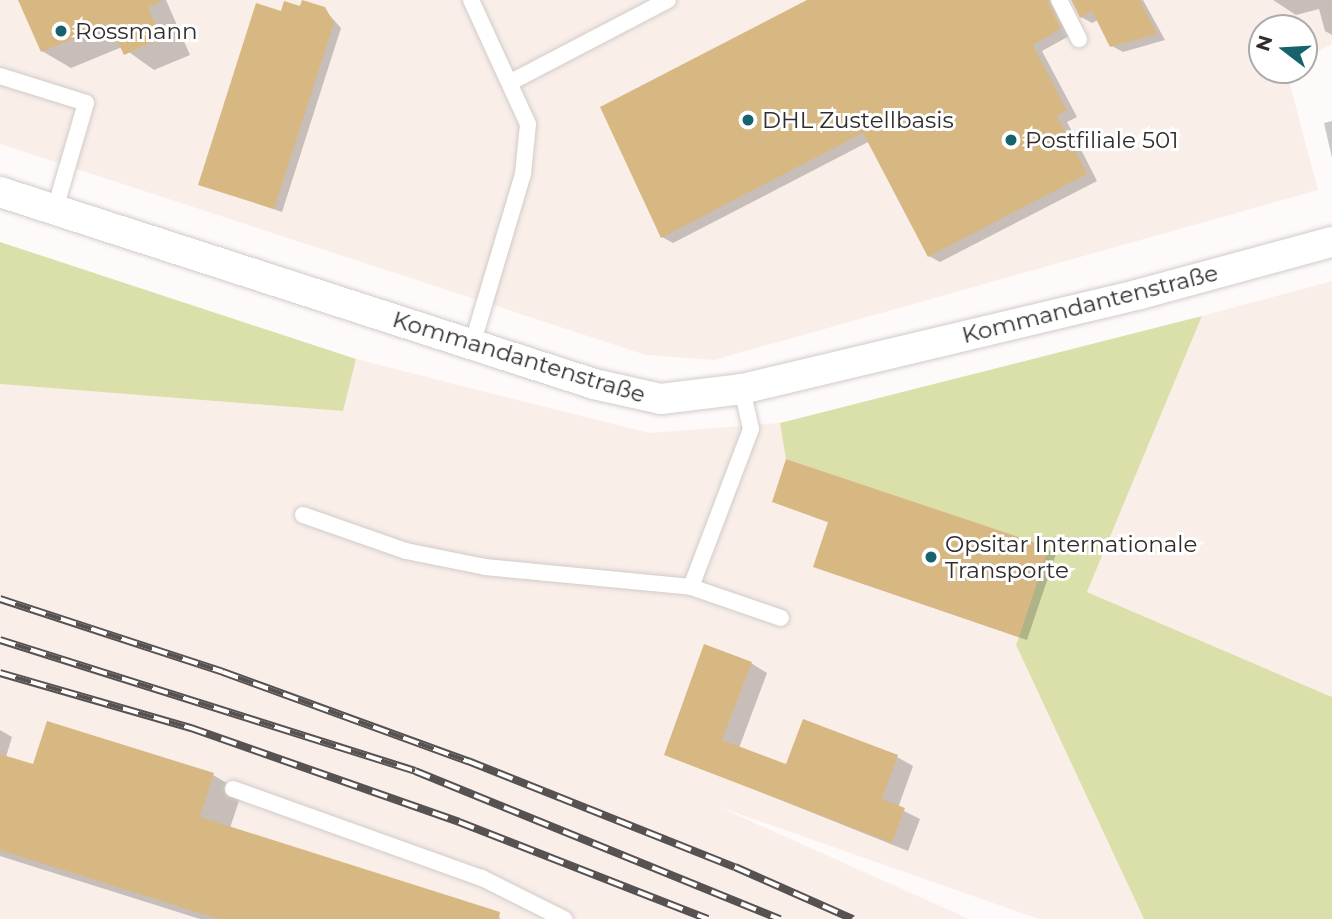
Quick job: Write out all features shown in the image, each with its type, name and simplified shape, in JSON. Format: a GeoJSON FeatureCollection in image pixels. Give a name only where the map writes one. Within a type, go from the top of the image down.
{"type":"FeatureCollection","features":[{"type":"Feature","properties":{"kind":"street","name":"Kommandantenstraße"},"geometry":{"type":"LineString","coordinates":[[0,192],[594,384],[661,399],[742,389],[1140,294],[1332,242]]}},
{"type":"Feature","properties":{"kind":"lane"},"geometry":{"type":"LineString","coordinates":[[471,0],[528,124],[523,174],[472,345]]}},
{"type":"Feature","properties":{"kind":"lane"},"geometry":{"type":"LineString","coordinates":[[511,82],[668,0]]}},
{"type":"Feature","properties":{"kind":"lane"},"geometry":{"type":"LineString","coordinates":[[1059,0],[1079,39]]}},
{"type":"Feature","properties":{"kind":"lane"},"geometry":{"type":"LineString","coordinates":[[0,76],[86,103],[55,209]]}},
{"type":"Feature","properties":{"kind":"lane"},"geometry":{"type":"LineString","coordinates":[[691,587],[751,429],[742,389]]}},
{"type":"Feature","properties":{"kind":"lane"},"geometry":{"type":"LineString","coordinates":[[303,515],[406,551],[485,567],[691,587],[781,618]]}},
{"type":"Feature","properties":{"kind":"lane"},"geometry":{"type":"LineString","coordinates":[[233,789],[482,878],[564,919]]}},
{"type":"Feature","properties":{"kind":"shaded area"},"geometry":{"type":"Polygon","coordinates":[[[0,0],[1332,0],[1332,44],[1318,52],[1318,14],[1248,14],[1248,84],[1290,84],[1318,190],[714,360],[646,355],[0,144],[0,0]]]}},
{"type":"Feature","properties":{"kind":"shaded area"},"geometry":{"type":"Polygon","coordinates":[[[1332,281],[1332,697],[1087,592],[1202,316],[1332,281]]]}},
{"type":"Feature","properties":{"kind":"shaded area"},"geometry":{"type":"Polygon","coordinates":[[[356,359],[649,433],[780,423],[787,459],[1049,547],[1016,645],[1144,919],[1039,919],[719,807],[969,919],[0,919],[0,384],[342,411],[356,359]]]}},
{"type":"Feature","properties":{"kind":"green space"},"geometry":{"type":"Polygon","coordinates":[[[0,242],[356,359],[343,411],[0,384],[0,242]]]}},
{"type":"Feature","properties":{"kind":"green space"},"geometry":{"type":"Polygon","coordinates":[[[1202,316],[1087,592],[1332,697],[1332,919],[1144,919],[1016,645],[1048,547],[786,459],[780,423],[1202,316]]]}},
{"type":"Feature","properties":{"kind":"building","name":"Rossmann"},"geometry":{"type":"Polygon","coordinates":[[[18,0],[164,0],[148,7],[161,38],[124,55],[109,24],[41,52],[18,0]]]}},
{"type":"Feature","properties":{"kind":"building"},"geometry":{"type":"Polygon","coordinates":[[[302,0],[325,7],[334,23],[274,209],[198,185],[256,3],[281,11],[284,1],[300,6],[302,0]]]}},
{"type":"Feature","properties":{"kind":"building","name":"DHL Zustellbasis"},"geometry":{"type":"Polygon","coordinates":[[[807,0],[1049,0],[1062,28],[1033,45],[1067,111],[1057,116],[1087,174],[928,257],[863,133],[661,238],[600,107],[807,0]]]}},
{"type":"Feature","properties":{"kind":"building"},"geometry":{"type":"Polygon","coordinates":[[[1071,0],[1140,0],[1157,34],[1110,47],[1092,11],[1080,18],[1071,0]]]}},
{"type":"Feature","properties":{"kind":"building","name":"Opsitar Internationale Transporte"},"geometry":{"type":"Polygon","coordinates":[[[786,459],[1049,547],[1019,637],[813,567],[828,522],[772,502],[786,459]]]}},
{"type":"Feature","properties":{"kind":"building"},"geometry":{"type":"Polygon","coordinates":[[[704,644],[752,662],[722,740],[786,764],[803,719],[898,755],[882,799],[905,808],[892,843],[664,755],[704,644]]]}},
{"type":"Feature","properties":{"kind":"building"},"geometry":{"type":"Polygon","coordinates":[[[47,721],[214,773],[200,817],[500,912],[499,919],[219,919],[0,850],[0,754],[33,764],[47,721]]]}},
{"type":"Feature","properties":{"kind":"railway"},"geometry":{"type":"LineString","coordinates":[[0,599],[223,672],[468,761],[735,867],[853,919]]}},
{"type":"Feature","properties":{"kind":"railway"},"geometry":{"type":"LineString","coordinates":[[0,640],[415,771],[780,919]]}},
{"type":"Feature","properties":{"kind":"railway"},"geometry":{"type":"LineString","coordinates":[[0,673],[191,728],[459,822],[708,919]]}},
{"type":"Feature","properties":{"kind":"place","name":"Rossmann"},"geometry":{"type":"Point","coordinates":[61,31]}},
{"type":"Feature","properties":{"kind":"place","name":"DHL Zustellbasis"},"geometry":{"type":"Point","coordinates":[748,120]}},
{"type":"Feature","properties":{"kind":"place","name":"Postfiliale 501"},"geometry":{"type":"Point","coordinates":[1011,140]}},
{"type":"Feature","properties":{"kind":"place","name":"Opsitar Internationale Transporte"},"geometry":{"type":"Point","coordinates":[931,557]}}]}
